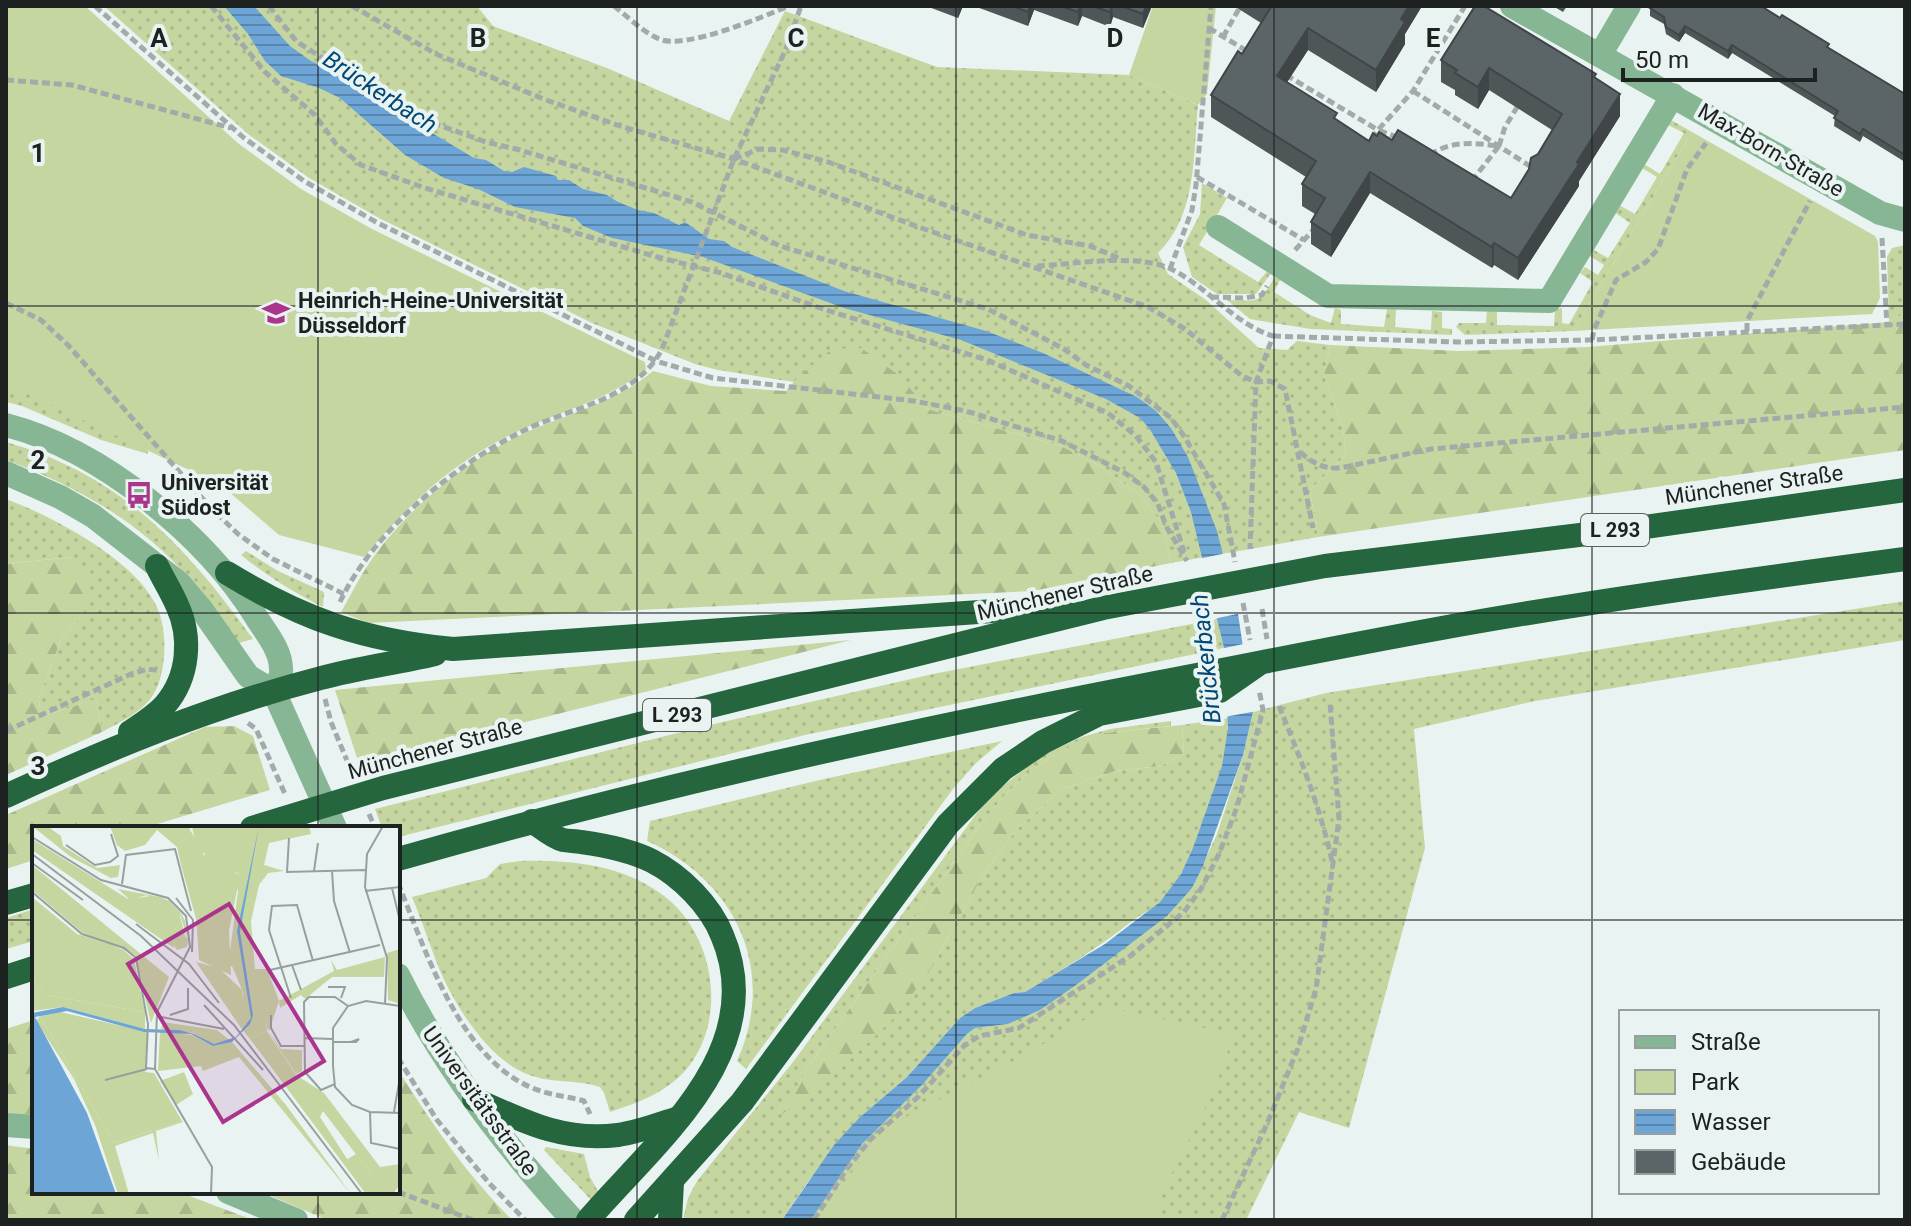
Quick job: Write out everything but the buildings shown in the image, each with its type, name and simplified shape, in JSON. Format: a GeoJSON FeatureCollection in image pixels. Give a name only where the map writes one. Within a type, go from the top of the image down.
{"type":"FeatureCollection","features":[{"type":"Feature","properties":{"kind":"highway","name":"Münchener Straße"},"geometry":{"type":"LineString","coordinates":[[259,826],[383,788],[1103,608],[1325,566],[1645,527],[1905,490]]}},
{"type":"Feature","properties":{"kind":"highway"},"geometry":{"type":"LineString","coordinates":[[636,1220],[742,1102],[926,851],[971,798],[1003,769],[1043,742],[1099,714],[1260,658],[1770,577],[1905,559]]}},
{"type":"Feature","properties":{"kind":"highway"},"geometry":{"type":"LineString","coordinates":[[106,750],[156,714],[182,674],[187,654],[184,626],[157,566]]}},
{"type":"Feature","properties":{"kind":"highway"},"geometry":{"type":"LineString","coordinates":[[227,573],[289,608],[345,630],[399,644],[453,649],[1071,606],[1103,608]]}},
{"type":"Feature","properties":{"kind":"highway"},"geometry":{"type":"LineString","coordinates":[[6,796],[106,750],[274,692],[320,678],[453,649]]}},
{"type":"Feature","properties":{"kind":"highway"},"geometry":{"type":"LineString","coordinates":[[400,858],[532,821],[739,770],[954,722],[1167,691]]}},
{"type":"Feature","properties":{"kind":"highway"},"geometry":{"type":"LineString","coordinates":[[532,821],[561,840],[584,842],[650,860],[687,887],[718,925],[729,950],[733,984],[725,1046],[711,1074],[658,1146],[588,1220]]}},
{"type":"Feature","properties":{"kind":"highway"},"geometry":{"type":"LineString","coordinates":[[6,903],[32,896]]}},
{"type":"Feature","properties":{"kind":"highway"},"geometry":{"type":"LineString","coordinates":[[6,977],[32,969]]}},
{"type":"Feature","properties":{"kind":"highway"},"geometry":{"type":"LineString","coordinates":[[474,1099],[544,1130],[593,1136],[627,1133],[679,1118]]}},
{"type":"Feature","properties":{"kind":"highway"},"geometry":{"type":"LineString","coordinates":[[670,1220],[672,1182]]}},
{"type":"Feature","properties":{"kind":"street","name":"Max-Born-Straße"},"geometry":{"type":"LineString","coordinates":[[1512,6],[1880,213],[1905,220]]}},
{"type":"Feature","properties":{"kind":"street"},"geometry":{"type":"LineString","coordinates":[[1600,55],[1625,7]]}},
{"type":"Feature","properties":{"kind":"street"},"geometry":{"type":"LineString","coordinates":[[1218,227],[1328,296],[1549,301],[1673,95]]}},
{"type":"Feature","properties":{"kind":"street"},"geometry":{"type":"LineString","coordinates":[[6,425],[65,448],[111,475],[175,522],[227,573],[276,649],[282,670],[274,692]]}},
{"type":"Feature","properties":{"kind":"street"},"geometry":{"type":"LineString","coordinates":[[6,473],[60,497],[93,516],[179,583],[248,676],[274,692],[334,826]]}},
{"type":"Feature","properties":{"kind":"street","name":"Universitätsstraße"},"geometry":{"type":"LineString","coordinates":[[400,980],[432,1040],[474,1099],[526,1169],[573,1220]]}},
{"type":"Feature","properties":{"kind":"street"},"geometry":{"type":"LineString","coordinates":[[6,1125],[32,1127]]}},
{"type":"Feature","properties":{"kind":"street"},"geometry":{"type":"LineString","coordinates":[[233,1194],[296,1220]]}},
{"type":"Feature","properties":{"kind":"path"},"geometry":{"type":"LineString","coordinates":[[95,6],[232,128],[304,181],[376,222],[656,361],[713,378],[914,401],[966,411],[1062,441],[1096,457],[1144,487],[1158,504],[1166,526],[1187,561],[1156,462],[1136,436],[1108,413],[987,360],[823,309],[721,273],[425,188],[361,165],[336,144],[315,115],[265,72],[211,6]]}},
{"type":"Feature","properties":{"kind":"path"},"geometry":{"type":"LineString","coordinates":[[269,6],[296,41],[411,115],[486,142],[692,202],[743,230],[809,257],[932,290],[988,309],[1129,386],[1171,418],[1192,449],[1224,504],[1235,563]]}},
{"type":"Feature","properties":{"kind":"path"},"geometry":{"type":"LineString","coordinates":[[352,6],[436,54],[546,100],[623,127],[734,159],[1148,307],[1185,329],[1242,376],[1256,382],[1270,381],[1285,389],[1313,528]]}},
{"type":"Feature","properties":{"kind":"path"},"geometry":{"type":"LineString","coordinates":[[614,6],[658,39],[678,42],[735,27],[789,6]]}},
{"type":"Feature","properties":{"kind":"path"},"geometry":{"type":"LineString","coordinates":[[6,303],[41,320],[68,345],[193,488],[238,534],[273,559],[344,594],[402,518],[440,483],[481,454],[520,432],[609,397],[640,379],[656,361],[730,168],[785,51],[801,6]]}},
{"type":"Feature","properties":{"kind":"path"},"geometry":{"type":"LineString","coordinates":[[1170,269],[1192,210],[1211,6]]}},
{"type":"Feature","properties":{"kind":"path"},"geometry":{"type":"LineString","coordinates":[[1366,148],[1413,91],[1465,6]]}},
{"type":"Feature","properties":{"kind":"path"},"geometry":{"type":"LineString","coordinates":[[1223,37],[1240,7]]}},
{"type":"Feature","properties":{"kind":"path"},"geometry":{"type":"LineString","coordinates":[[1209,28],[1255,55]]}},
{"type":"Feature","properties":{"kind":"path"},"geometry":{"type":"LineString","coordinates":[[1441,45],[1453,52]]}},
{"type":"Feature","properties":{"kind":"path"},"geometry":{"type":"LineString","coordinates":[[1278,70],[1378,130],[1405,142]]}},
{"type":"Feature","properties":{"kind":"path"},"geometry":{"type":"LineString","coordinates":[[6,80],[72,85],[232,128]]}},
{"type":"Feature","properties":{"kind":"path"},"geometry":{"type":"LineString","coordinates":[[1413,91],[1540,172]]}},
{"type":"Feature","properties":{"kind":"path"},"geometry":{"type":"LineString","coordinates":[[1319,110],[1326,98]]}},
{"type":"Feature","properties":{"kind":"path"},"geometry":{"type":"LineString","coordinates":[[1466,190],[1499,146],[1505,127],[1520,103]]}},
{"type":"Feature","properties":{"kind":"path"},"geometry":{"type":"LineString","coordinates":[[1426,158],[1442,147],[1457,144],[1474,142],[1499,146]]}},
{"type":"Feature","properties":{"kind":"path"},"geometry":{"type":"LineString","coordinates":[[734,159],[759,149],[783,150],[828,162],[1027,235],[1090,246],[1121,259],[1170,269],[1253,329],[1273,336],[1457,342],[1592,340],[1905,324]]}},
{"type":"Feature","properties":{"kind":"path"},"geometry":{"type":"LineString","coordinates":[[1592,340],[1616,280],[1646,262],[1658,249],[1687,169]]}},
{"type":"Feature","properties":{"kind":"path"},"geometry":{"type":"LineString","coordinates":[[1197,176],[1304,240]]}},
{"type":"Feature","properties":{"kind":"path"},"geometry":{"type":"LineString","coordinates":[[1747,331],[1747,321],[1822,179]]}},
{"type":"Feature","properties":{"kind":"path"},"geometry":{"type":"LineString","coordinates":[[1880,213],[1887,326]]}},
{"type":"Feature","properties":{"kind":"path"},"geometry":{"type":"LineString","coordinates":[[1210,296],[1245,298],[1262,295],[1280,265],[1322,221]]}},
{"type":"Feature","properties":{"kind":"path"},"geometry":{"type":"LineString","coordinates":[[1032,266],[1121,259]]}},
{"type":"Feature","properties":{"kind":"path"},"geometry":{"type":"LineString","coordinates":[[1250,549],[1256,382],[1273,336]]}},
{"type":"Feature","properties":{"kind":"path"},"geometry":{"type":"LineString","coordinates":[[1299,452],[1327,469],[1431,449],[1905,407]]}},
{"type":"Feature","properties":{"kind":"path"},"geometry":{"type":"LineString","coordinates":[[185,497],[193,488]]}},
{"type":"Feature","properties":{"kind":"path"},"geometry":{"type":"LineString","coordinates":[[1241,592],[1260,658]]}},
{"type":"Feature","properties":{"kind":"path"},"geometry":{"type":"LineString","coordinates":[[814,1220],[846,1170],[870,1140],[919,1096],[964,1046],[979,1036],[1019,1028],[1130,956],[1184,912],[1201,889],[1219,854],[1237,807],[1263,710],[1260,658],[1262,609]]}},
{"type":"Feature","properties":{"kind":"path"},"geometry":{"type":"LineString","coordinates":[[1199,623],[1204,652]]}},
{"type":"Feature","properties":{"kind":"path"},"geometry":{"type":"LineString","coordinates":[[6,731],[131,674],[148,669],[182,674]]}},
{"type":"Feature","properties":{"kind":"path"},"geometry":{"type":"LineString","coordinates":[[1222,1220],[1298,1048],[1316,989],[1339,819],[1330,703]]}},
{"type":"Feature","properties":{"kind":"path"},"geometry":{"type":"LineString","coordinates":[[1279,706],[1323,819],[1333,866]]}},
{"type":"Feature","properties":{"kind":"path"},"geometry":{"type":"LineString","coordinates":[[266,748],[288,801]]}},
{"type":"Feature","properties":{"kind":"path"},"geometry":{"type":"LineString","coordinates":[[400,888],[453,1008],[484,1053],[513,1078],[529,1086],[548,1094],[584,1101],[589,1109],[593,1136]]}},
{"type":"Feature","properties":{"kind":"path"},"geometry":{"type":"LineString","coordinates":[[400,1061],[437,1120],[489,1183],[525,1220]]}},
{"type":"Feature","properties":{"kind":"path"},"geometry":{"type":"LineString","coordinates":[[400,1193],[473,1220]]}},
{"type":"Feature","properties":{"kind":"green space","name":"Heinrich-Heine-Universität Düsseldorf"},"geometry":{"type":"Polygon","coordinates":[[[6,6],[85,6],[239,144],[301,189],[372,229],[645,362],[646,370],[603,396],[525,428],[477,453],[418,499],[364,557],[279,535],[221,485],[30,395],[6,391],[6,6]]]}},
{"type":"Feature","properties":{"kind":"green space"},"geometry":{"type":"Polygon","coordinates":[[[104,6],[477,6],[493,26],[607,68],[729,121],[785,11],[937,67],[1129,75],[1198,105],[1191,184],[1186,203],[1171,238],[1158,253],[1168,274],[1206,300],[1259,348],[1287,350],[1297,341],[1330,345],[1324,375],[1343,428],[1346,455],[1310,490],[1318,537],[1171,563],[1162,524],[1141,496],[1100,466],[1061,446],[927,409],[900,377],[884,366],[799,376],[794,382],[695,364],[592,323],[379,218],[309,178],[248,134],[104,6]]]}},
{"type":"Feature","properties":{"kind":"green space"},"geometry":{"type":"Polygon","coordinates":[[[1153,6],[1216,6],[1207,94],[1198,105],[1129,75],[1153,6]]]}},
{"type":"Feature","properties":{"kind":"green space"},"geometry":{"type":"Polygon","coordinates":[[[1671,120],[1692,132],[1573,331],[1465,335],[1456,327],[1459,323],[1486,323],[1487,309],[1497,309],[1497,325],[1554,326],[1555,309],[1562,308],[1562,323],[1569,324],[1593,282],[1580,273],[1585,267],[1598,275],[1604,265],[1588,255],[1592,249],[1608,258],[1630,223],[1614,212],[1619,205],[1635,214],[1657,177],[1642,168],[1644,164],[1660,174],[1684,133],[1668,125],[1671,120]]]}},
{"type":"Feature","properties":{"kind":"green space"},"geometry":{"type":"Polygon","coordinates":[[[1692,132],[1875,236],[1878,242],[1880,298],[1872,314],[1573,331],[1692,132]]]}},
{"type":"Feature","properties":{"kind":"green space"},"geometry":{"type":"Polygon","coordinates":[[[1202,183],[1227,198],[1199,245],[1258,282],[1268,270],[1271,273],[1256,294],[1217,294],[1192,277],[1183,247],[1200,214],[1202,183]]]}},
{"type":"Feature","properties":{"kind":"green space"},"geometry":{"type":"Polygon","coordinates":[[[1905,245],[1905,313],[1889,322],[1887,257],[1892,248],[1905,245]]]}},
{"type":"Feature","properties":{"kind":"green space"},"geometry":{"type":"Polygon","coordinates":[[[1275,277],[1280,280],[1274,292],[1310,315],[1331,323],[1335,308],[1341,310],[1341,324],[1384,327],[1387,309],[1396,309],[1395,327],[1431,330],[1432,311],[1442,312],[1442,328],[1452,329],[1452,335],[1311,329],[1250,319],[1227,300],[1257,299],[1275,277]]]}},
{"type":"Feature","properties":{"kind":"green space"},"geometry":{"type":"Polygon","coordinates":[[[1905,313],[1905,450],[1318,537],[1310,490],[1346,455],[1343,428],[1324,375],[1330,345],[1459,351],[1588,347],[1889,322],[1905,313]]]}},
{"type":"Feature","properties":{"kind":"green space"},"geometry":{"type":"Polygon","coordinates":[[[861,348],[900,376],[927,409],[1061,446],[1100,466],[1141,496],[1162,524],[1171,563],[1033,591],[368,623],[341,612],[372,559],[404,521],[441,486],[505,443],[609,399],[653,371],[711,386],[786,391],[832,349],[861,348]]]}},
{"type":"Feature","properties":{"kind":"green space"},"geometry":{"type":"Polygon","coordinates":[[[6,349],[145,440],[148,454],[101,440],[6,402],[6,349]]]}},
{"type":"Feature","properties":{"kind":"green space"},"geometry":{"type":"Polygon","coordinates":[[[6,442],[84,473],[117,494],[175,544],[202,573],[253,639],[239,643],[203,595],[171,560],[129,524],[82,494],[6,460],[6,442]]]}},
{"type":"Feature","properties":{"kind":"green space"},"geometry":{"type":"Polygon","coordinates":[[[6,499],[71,530],[117,560],[151,596],[160,615],[164,652],[162,673],[153,696],[137,712],[102,732],[96,699],[44,716],[40,710],[39,698],[61,640],[84,612],[71,557],[6,564],[6,499]]]}},
{"type":"Feature","properties":{"kind":"green space"},"geometry":{"type":"Polygon","coordinates":[[[246,551],[278,571],[324,592],[323,607],[261,570],[241,555],[246,551]]]}},
{"type":"Feature","properties":{"kind":"green space"},"geometry":{"type":"Polygon","coordinates":[[[72,557],[91,573],[84,612],[61,640],[39,698],[40,710],[44,716],[96,699],[102,732],[6,775],[6,564],[72,557]]]}},
{"type":"Feature","properties":{"kind":"green space"},"geometry":{"type":"Polygon","coordinates":[[[1905,601],[1905,640],[1535,701],[1414,729],[1425,848],[1349,1128],[1299,1112],[1246,1220],[811,1220],[862,1144],[922,1085],[967,1034],[975,1028],[1008,1024],[1192,888],[1217,834],[1243,755],[1253,712],[1326,693],[1905,601]]]}},
{"type":"Feature","properties":{"kind":"green space"},"geometry":{"type":"Polygon","coordinates":[[[1217,619],[1224,648],[805,735],[400,836],[400,826],[381,826],[375,809],[701,727],[933,674],[1217,619]]]}},
{"type":"Feature","properties":{"kind":"green space"},"geometry":{"type":"Polygon","coordinates":[[[851,640],[359,764],[335,690],[851,640]]]}},
{"type":"Feature","properties":{"kind":"green space"},"geometry":{"type":"Polygon","coordinates":[[[1228,718],[1223,762],[1208,814],[1187,863],[1159,903],[1093,950],[1025,992],[1014,993],[975,1008],[960,1018],[907,1077],[859,1118],[782,1220],[683,1220],[688,1198],[697,1181],[793,1062],[988,798],[1042,755],[1082,737],[1110,729],[1171,721],[1171,726],[1104,733],[1050,757],[1005,795],[981,824],[808,1067],[783,1113],[929,972],[982,877],[1016,830],[1062,789],[1115,771],[1161,766],[1184,754],[1182,725],[1228,718]]]}},
{"type":"Feature","properties":{"kind":"green space"},"geometry":{"type":"Polygon","coordinates":[[[1182,725],[1184,754],[1161,766],[1115,771],[1062,789],[1016,830],[982,877],[929,972],[895,1017],[826,1083],[782,1114],[808,1067],[981,824],[1005,795],[1050,757],[1077,743],[1104,733],[1182,725]]]}},
{"type":"Feature","properties":{"kind":"green space"},"geometry":{"type":"Polygon","coordinates":[[[234,726],[253,736],[270,790],[151,826],[32,826],[32,861],[6,869],[6,815],[205,727],[234,726]]]}},
{"type":"Feature","properties":{"kind":"green space"},"geometry":{"type":"Polygon","coordinates":[[[1002,741],[976,763],[953,789],[746,1069],[737,1061],[749,1027],[753,994],[750,962],[741,932],[725,904],[704,879],[678,858],[647,841],[650,821],[1002,741]]]}},
{"type":"Feature","properties":{"kind":"green space"},"geometry":{"type":"Polygon","coordinates":[[[520,861],[575,863],[628,876],[660,893],[679,910],[693,930],[704,953],[710,978],[711,1003],[707,1028],[698,1051],[684,1072],[658,1092],[610,1112],[600,1087],[536,1077],[512,1066],[485,1042],[461,1010],[443,976],[412,897],[486,878],[500,864],[520,861]]]}},
{"type":"Feature","properties":{"kind":"green space"},"geometry":{"type":"Polygon","coordinates":[[[32,910],[32,942],[6,949],[6,918],[32,910]]]}},
{"type":"Feature","properties":{"kind":"green space"},"geometry":{"type":"Polygon","coordinates":[[[1106,1007],[1234,1034],[1214,1091],[1151,1220],[819,1220],[831,1199],[866,1154],[902,1119],[1023,1056],[1106,1007]]]}},
{"type":"Feature","properties":{"kind":"green space"},"geometry":{"type":"Polygon","coordinates":[[[32,1021],[32,1120],[6,1115],[6,1029],[32,1021]]]}},
{"type":"Feature","properties":{"kind":"green space"},"geometry":{"type":"Polygon","coordinates":[[[400,1073],[451,1148],[512,1220],[327,1220],[267,1194],[400,1194],[400,1073]]]}},
{"type":"Feature","properties":{"kind":"green space"},"geometry":{"type":"Polygon","coordinates":[[[6,1145],[32,1149],[32,1194],[184,1194],[253,1220],[6,1220],[6,1145]]]}},
{"type":"Feature","properties":{"kind":"green space"},"geometry":{"type":"Polygon","coordinates":[[[546,1147],[584,1154],[590,1177],[599,1193],[592,1201],[544,1150],[546,1147]]]}},
{"type":"Feature","properties":{"kind":"water"},"geometry":{"type":"Polygon","coordinates":[[[224,6],[254,6],[290,46],[311,61],[352,80],[402,115],[474,158],[486,160],[504,171],[512,172],[524,167],[556,176],[558,180],[569,180],[583,189],[607,195],[679,225],[685,222],[709,239],[724,241],[732,247],[844,291],[986,331],[1043,353],[1137,397],[1156,411],[1171,428],[1188,457],[1217,531],[1238,614],[1253,712],[1243,755],[1203,866],[1192,888],[1167,916],[1076,985],[1040,1010],[1008,1024],[975,1028],[967,1034],[922,1085],[862,1144],[811,1220],[782,1220],[834,1145],[859,1118],[907,1077],[960,1018],[975,1008],[1014,993],[1025,992],[1105,944],[1160,902],[1181,874],[1222,766],[1228,728],[1224,648],[1191,512],[1176,473],[1140,418],[1106,399],[961,340],[844,308],[703,257],[612,238],[583,226],[575,218],[515,207],[478,189],[444,178],[405,155],[340,98],[281,76],[265,61],[248,34],[224,6]]]}},
{"type":"Feature","properties":{"kind":"pier"},"geometry":{"type":"Polygon","coordinates":[[[1227,553],[1242,613],[1213,619],[1198,559],[1227,553]]]}},
{"type":"Feature","properties":{"kind":"pier"},"geometry":{"type":"Polygon","coordinates":[[[1248,643],[1257,711],[1224,717],[1220,649],[1248,643]]]}},
{"type":"Feature","properties":{"kind":"place","name":"Heinrich-Heine-Universität Düsseldorf"},"geometry":{"type":"Point","coordinates":[276,313]}},
{"type":"Feature","properties":{"kind":"place","name":"Universität Südost"},"geometry":{"type":"Point","coordinates":[139,495]}},
{"type":"Feature","properties":{"kind":"water label","name":"Brückerbach"},"geometry":{"type":"Point","coordinates":[380,92]}},
{"type":"Feature","properties":{"kind":"water label","name":"Brückerbach"},"geometry":{"type":"Point","coordinates":[1206,659]}}]}
